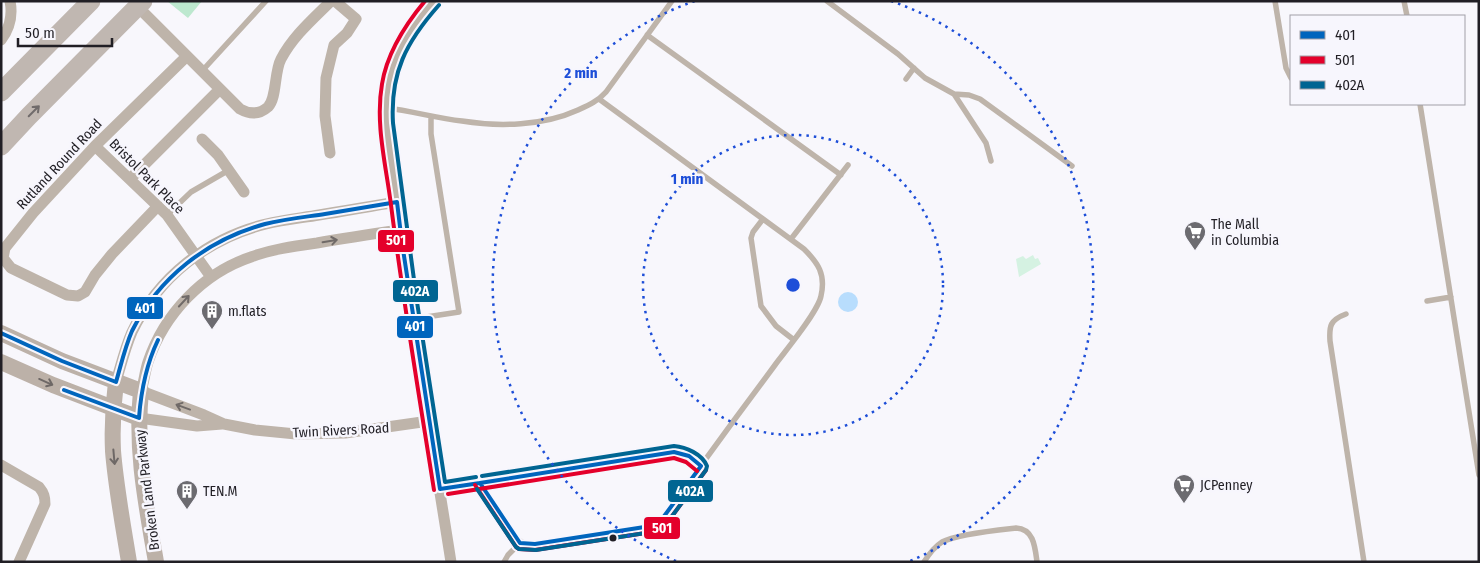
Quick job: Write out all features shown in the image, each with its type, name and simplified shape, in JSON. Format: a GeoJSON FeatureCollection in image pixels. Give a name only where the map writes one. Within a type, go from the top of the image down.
{"type":"FeatureCollection","features":[{"type":"Feature","properties":{"kind":"main road"},"geometry":{"type":"LineString","coordinates":[[1,92],[91,1]]}},
{"type":"Feature","properties":{"kind":"main road"},"geometry":{"type":"LineString","coordinates":[[1,146],[140,4]]}},
{"type":"Feature","properties":{"kind":"street"},"geometry":{"type":"LineString","coordinates":[[1,40],[8,29],[10,21],[10,1]]}},
{"type":"Feature","properties":{"kind":"street"},"geometry":{"type":"LineString","coordinates":[[140,4],[187,56],[240,109],[248,113],[256,113],[271,104],[276,71],[287,48],[295,37],[331,1]]}},
{"type":"Feature","properties":{"kind":"street"},"geometry":{"type":"LineString","coordinates":[[330,153],[325,116],[326,78],[334,45],[347,33],[356,19],[335,1]]}},
{"type":"Feature","properties":{"kind":"street"},"geometry":{"type":"LineString","coordinates":[[434,1],[416,21],[402,42],[388,84],[387,108],[388,135],[400,230],[451,562]]}},
{"type":"Feature","properties":{"kind":"street","name":"Rutland Round Road"},"geometry":{"type":"LineString","coordinates":[[158,206],[112,254],[95,275],[85,292],[78,296],[68,295],[10,268],[3,258],[5,248],[33,213],[95,146],[187,56]]}},
{"type":"Feature","properties":{"kind":"street"},"geometry":{"type":"LineString","coordinates":[[130,179],[220,89]]}},
{"type":"Feature","properties":{"kind":"street"},"geometry":{"type":"LineString","coordinates":[[202,139],[218,155],[244,192]]}},
{"type":"Feature","properties":{"kind":"street","name":"Bristol Park Place"},"geometry":{"type":"LineString","coordinates":[[95,146],[167,214],[211,277]]}},
{"type":"Feature","properties":{"kind":"street","name":"Broken Land Parkway"},"geometry":{"type":"LineString","coordinates":[[129,562],[115,471],[113,409],[116,382],[132,333],[143,311],[174,272],[217,242],[266,224],[397,202]]}},
{"type":"Feature","properties":{"kind":"street","name":"Broken Land Parkway"},"geometry":{"type":"LineString","coordinates":[[156,562],[142,471],[139,418],[141,392],[148,363],[166,324],[180,305],[211,277],[249,257],[273,250],[400,230]]}},
{"type":"Feature","properties":{"kind":"street","name":"Twin Rivers Road"},"geometry":{"type":"LineString","coordinates":[[1,333],[62,361],[224,424],[254,430],[296,434],[345,432],[429,421]]}},
{"type":"Feature","properties":{"kind":"street","name":"Twin Rivers Road"},"geometry":{"type":"LineString","coordinates":[[1,362],[53,386],[139,418],[197,426],[224,424]]}},
{"type":"Feature","properties":{"kind":"street"},"geometry":{"type":"LineString","coordinates":[[1,465],[39,487],[45,498],[45,504],[20,562]]}},
{"type":"Feature","properties":{"kind":"lane"},"geometry":{"type":"LineString","coordinates":[[202,71],[266,1]]}},
{"type":"Feature","properties":{"kind":"lane"},"geometry":{"type":"LineString","coordinates":[[387,108],[462,122],[481,123],[517,124],[542,121],[566,115],[599,99],[606,92],[672,1]]}},
{"type":"Feature","properties":{"kind":"lane"},"geometry":{"type":"LineString","coordinates":[[827,1],[898,54],[925,78],[954,94],[968,95],[980,99],[1072,166]]}},
{"type":"Feature","properties":{"kind":"lane"},"geometry":{"type":"LineString","coordinates":[[1275,1],[1286,68],[1290,76]]}},
{"type":"Feature","properties":{"kind":"lane"},"geometry":{"type":"LineString","coordinates":[[1404,1],[1407,15]]}},
{"type":"Feature","properties":{"kind":"lane"},"geometry":{"type":"LineString","coordinates":[[647,35],[841,175]]}},
{"type":"Feature","properties":{"kind":"lane"},"geometry":{"type":"LineString","coordinates":[[906,79],[914,68]]}},
{"type":"Feature","properties":{"kind":"lane"},"geometry":{"type":"LineString","coordinates":[[954,94],[986,143],[991,161]]}},
{"type":"Feature","properties":{"kind":"lane"},"geometry":{"type":"LineString","coordinates":[[480,482],[514,537],[520,543],[535,544],[652,526],[658,523],[794,340],[818,306],[821,297],[822,276],[815,259],[804,249],[599,99]]}},
{"type":"Feature","properties":{"kind":"lane"},"geometry":{"type":"LineString","coordinates":[[1420,105],[1479,475]]}},
{"type":"Feature","properties":{"kind":"lane"},"geometry":{"type":"LineString","coordinates":[[413,319],[459,312],[430,134],[431,116]]}},
{"type":"Feature","properties":{"kind":"lane"},"geometry":{"type":"LineString","coordinates":[[791,239],[848,165]]}},
{"type":"Feature","properties":{"kind":"lane"},"geometry":{"type":"LineString","coordinates":[[167,214],[191,192],[229,170]]}},
{"type":"Feature","properties":{"kind":"lane"},"geometry":{"type":"LineString","coordinates":[[763,219],[753,232],[751,238],[761,306],[776,326],[794,340]]}},
{"type":"Feature","properties":{"kind":"lane"},"geometry":{"type":"LineString","coordinates":[[1427,301],[1451,297]]}},
{"type":"Feature","properties":{"kind":"lane"},"geometry":{"type":"LineString","coordinates":[[1346,314],[1337,317],[1332,322],[1329,330],[1364,562]]}},
{"type":"Feature","properties":{"kind":"lane"},"geometry":{"type":"LineString","coordinates":[[440,489],[674,452],[691,456],[701,466]]}},
{"type":"Feature","properties":{"kind":"lane"},"geometry":{"type":"LineString","coordinates":[[924,562],[930,552],[943,541],[1016,528],[1027,532],[1031,536],[1037,562]]}},
{"type":"Feature","properties":{"kind":"lane"},"geometry":{"type":"LineString","coordinates":[[504,562],[520,543]]}},
{"type":"Feature","properties":{"kind":"green space"},"geometry":{"type":"Polygon","coordinates":[[[167,1],[202,1],[188,18],[167,1]]]}},
{"type":"Feature","properties":{"kind":"green space"},"geometry":{"type":"Polygon","coordinates":[[[1033,255],[1035,259],[1038,258],[1041,264],[1019,277],[1016,259],[1023,256],[1026,259],[1033,255]]]}},
{"type":"Feature","properties":{"kind":"water"},"geometry":{"type":"Polygon","coordinates":[[[848,292],[855,295],[858,302],[855,309],[848,312],[841,309],[838,302],[841,295],[848,292]]]}},
{"type":"Feature","properties":{"kind":"transit line","name":"501"},"geometry":{"type":"LineString","coordinates":[[425,1],[404,30],[388,61],[380,99],[380,129],[411,348],[434,490]]}},
{"type":"Feature","properties":{"kind":"transit line","name":"402A"},"geometry":{"type":"LineString","coordinates":[[439,5],[417,32],[403,59],[394,89],[393,123],[417,302],[445,482],[476,477]]}},
{"type":"Feature","properties":{"kind":"transit line","name":"401"},"geometry":{"type":"LineString","coordinates":[[1,333],[62,361],[116,382],[132,331],[143,312],[171,278],[187,263],[205,251],[224,240],[265,224],[397,202],[440,489],[480,483]]}},
{"type":"Feature","properties":{"kind":"transit line","name":"401"},"geometry":{"type":"LineString","coordinates":[[64,390],[139,418],[145,378],[158,340]]}},
{"type":"Feature","properties":{"kind":"transit line","name":"402A"},"geometry":{"type":"LineString","coordinates":[[477,489],[516,547],[519,549],[536,550],[652,532],[662,528],[706,470],[707,466],[693,452],[674,446],[482,476]]}},
{"type":"Feature","properties":{"kind":"transit line","name":"401"},"geometry":{"type":"LineString","coordinates":[[674,452],[689,456],[701,466],[662,519],[651,526],[535,544],[520,543],[480,483],[674,452]]}},
{"type":"Feature","properties":{"kind":"transit line","name":"501"},"geometry":{"type":"LineString","coordinates":[[448,494],[674,458],[686,462],[697,471]]}},
{"type":"Feature","properties":{"kind":"transit line","name":"501"},"geometry":{"type":"LineString","coordinates":[[475,485],[516,547],[519,549],[535,550],[652,532],[662,528],[706,470]]}},
{"type":"Feature","properties":{"kind":"place","name":"The Mall in Columbia"},"geometry":{"type":"Point","coordinates":[1195,251]}},
{"type":"Feature","properties":{"kind":"place","name":"m.flats"},"geometry":{"type":"Point","coordinates":[212,330]}},
{"type":"Feature","properties":{"kind":"place","name":"JCPenney"},"geometry":{"type":"Point","coordinates":[1184,504]}},
{"type":"Feature","properties":{"kind":"place","name":"TEN.M"},"geometry":{"type":"Point","coordinates":[187,510]}}]}
